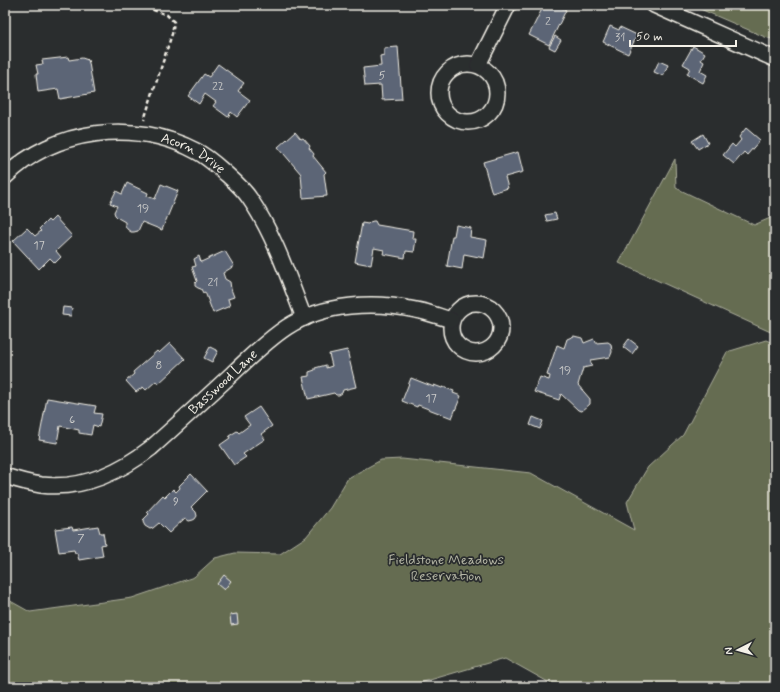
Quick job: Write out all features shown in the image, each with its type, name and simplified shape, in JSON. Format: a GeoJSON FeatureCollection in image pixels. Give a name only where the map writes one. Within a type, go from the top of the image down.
{"type":"FeatureCollection","features":[{"type":"Feature","properties":{"kind":"street"},"geometry":{"type":"LineString","coordinates":[[478,65],[508,5]]}},
{"type":"Feature","properties":{"kind":"street"},"geometry":{"type":"LineString","coordinates":[[654,5],[775,59]]}},
{"type":"Feature","properties":{"kind":"street","name":"Acorn Drive"},"geometry":{"type":"LineString","coordinates":[[5,177],[15,167],[39,151],[89,134],[120,132],[150,135],[176,142],[197,152],[218,167],[236,182],[250,198],[262,217],[304,318]]}},
{"type":"Feature","properties":{"kind":"street","name":"Basswood Lane"},"geometry":{"type":"LineString","coordinates":[[5,476],[42,485],[61,485],[80,483],[100,478],[120,469],[136,460],[151,448],[275,336],[287,327],[304,318],[339,308],[375,305],[396,306],[418,310],[451,320]]}},
{"type":"Feature","properties":{"kind":"path"},"geometry":{"type":"LineString","coordinates":[[140,5],[167,15],[174,22],[172,34],[140,134]]}},
{"type":"Feature","properties":{"kind":"green space"},"geometry":{"type":"Polygon","coordinates":[[[691,5],[775,5],[775,40],[765,37],[691,5]]]}},
{"type":"Feature","properties":{"kind":"green space"},"geometry":{"type":"Polygon","coordinates":[[[675,159],[676,188],[754,225],[775,216],[775,334],[619,263],[675,159]]]}},
{"type":"Feature","properties":{"kind":"green space","name":"Fieldstone Meadows Reservation"},"geometry":{"type":"Polygon","coordinates":[[[766,340],[775,344],[775,687],[557,687],[505,658],[406,687],[5,687],[5,598],[30,612],[132,598],[194,577],[215,558],[235,553],[280,554],[306,537],[330,508],[348,478],[381,460],[402,459],[531,473],[634,530],[627,502],[648,467],[683,435],[727,352],[766,340]]]}},
{"type":"Feature","properties":{"kind":"building"},"geometry":{"type":"Polygon","coordinates":[[[544,5],[557,5],[566,10],[549,45],[529,35],[544,5]]]}},
{"type":"Feature","properties":{"kind":"building"},"geometry":{"type":"Polygon","coordinates":[[[610,26],[619,30],[620,27],[637,35],[628,54],[603,42],[610,26]]]}},
{"type":"Feature","properties":{"kind":"building"},"geometry":{"type":"Polygon","coordinates":[[[555,36],[561,40],[555,50],[549,47],[555,36]]]}},
{"type":"Feature","properties":{"kind":"building"},"geometry":{"type":"Polygon","coordinates":[[[693,46],[705,53],[701,60],[704,62],[700,71],[707,75],[703,83],[687,74],[690,68],[683,64],[693,46]]]}},
{"type":"Feature","properties":{"kind":"building"},"geometry":{"type":"Polygon","coordinates":[[[398,47],[402,99],[382,100],[381,85],[365,86],[363,68],[381,66],[380,56],[384,55],[384,48],[398,47]]]}},
{"type":"Feature","properties":{"kind":"building"},"geometry":{"type":"Polygon","coordinates":[[[68,57],[69,60],[82,58],[88,60],[94,93],[60,99],[58,89],[38,92],[36,74],[38,74],[36,65],[43,64],[42,60],[68,57]]]}},
{"type":"Feature","properties":{"kind":"building"},"geometry":{"type":"Polygon","coordinates":[[[659,61],[668,65],[663,76],[654,72],[659,61]]]}},
{"type":"Feature","properties":{"kind":"building"},"geometry":{"type":"Polygon","coordinates":[[[218,64],[244,83],[238,91],[250,100],[237,117],[231,112],[228,117],[213,106],[216,102],[205,94],[199,104],[188,96],[204,74],[209,77],[218,64]]]}},
{"type":"Feature","properties":{"kind":"building"},"geometry":{"type":"Polygon","coordinates":[[[746,128],[760,140],[747,155],[744,152],[734,164],[723,155],[732,144],[735,147],[741,140],[739,137],[746,128]]]}},
{"type":"Feature","properties":{"kind":"building"},"geometry":{"type":"Polygon","coordinates":[[[295,132],[310,146],[309,148],[314,154],[313,156],[326,172],[324,174],[327,196],[303,198],[301,174],[278,147],[295,132]]]}},
{"type":"Feature","properties":{"kind":"building"},"geometry":{"type":"Polygon","coordinates":[[[703,134],[708,143],[698,149],[692,141],[703,134]]]}},
{"type":"Feature","properties":{"kind":"building"},"geometry":{"type":"Polygon","coordinates":[[[518,152],[523,172],[505,177],[508,188],[492,193],[483,162],[518,152]]]}},
{"type":"Feature","properties":{"kind":"building"},"geometry":{"type":"Polygon","coordinates":[[[127,183],[148,193],[147,196],[155,199],[161,184],[178,191],[162,230],[142,222],[138,231],[131,232],[127,229],[125,222],[115,215],[114,212],[117,206],[110,203],[116,191],[122,194],[127,183]]]}},
{"type":"Feature","properties":{"kind":"building"},"geometry":{"type":"Polygon","coordinates":[[[555,213],[557,219],[547,221],[545,215],[555,213]]]}},
{"type":"Feature","properties":{"kind":"building"},"geometry":{"type":"Polygon","coordinates":[[[55,217],[72,236],[56,251],[61,257],[55,263],[50,258],[39,269],[13,241],[27,228],[35,236],[41,231],[39,229],[48,220],[50,222],[55,217]]]}},
{"type":"Feature","properties":{"kind":"building"},"geometry":{"type":"Polygon","coordinates":[[[375,221],[377,225],[413,231],[412,239],[416,239],[414,252],[406,251],[405,258],[383,254],[384,250],[374,248],[371,265],[355,262],[362,223],[368,224],[375,221]]]}},
{"type":"Feature","properties":{"kind":"building"},"geometry":{"type":"Polygon","coordinates":[[[456,225],[471,228],[470,237],[487,240],[484,258],[464,254],[462,269],[447,266],[452,236],[454,236],[456,225]]]}},
{"type":"Feature","properties":{"kind":"building"},"geometry":{"type":"Polygon","coordinates":[[[225,251],[234,266],[223,273],[225,279],[230,282],[234,297],[228,299],[230,306],[213,313],[205,292],[203,293],[201,289],[195,286],[197,281],[192,267],[196,266],[194,259],[199,256],[201,262],[225,251]]]}},
{"type":"Feature","properties":{"kind":"building"},"geometry":{"type":"Polygon","coordinates":[[[63,307],[72,308],[71,316],[62,315],[63,307]]]}},
{"type":"Feature","properties":{"kind":"building"},"geometry":{"type":"Polygon","coordinates":[[[574,336],[582,338],[584,343],[594,339],[596,343],[608,342],[611,344],[612,352],[610,357],[590,360],[592,366],[583,368],[578,385],[590,399],[590,404],[582,411],[578,410],[561,394],[559,400],[534,392],[540,377],[549,380],[550,376],[547,375],[557,345],[564,348],[567,339],[574,336]]]}},
{"type":"Feature","properties":{"kind":"building"},"geometry":{"type":"Polygon","coordinates":[[[629,339],[638,346],[632,354],[623,347],[629,339]]]}},
{"type":"Feature","properties":{"kind":"building"},"geometry":{"type":"Polygon","coordinates":[[[170,343],[185,359],[158,384],[156,381],[146,390],[143,387],[136,392],[126,381],[134,374],[133,372],[157,351],[159,353],[170,343]]]}},
{"type":"Feature","properties":{"kind":"building"},"geometry":{"type":"Polygon","coordinates":[[[210,347],[218,351],[212,362],[204,358],[210,347]]]}},
{"type":"Feature","properties":{"kind":"building"},"geometry":{"type":"Polygon","coordinates":[[[347,350],[356,387],[343,390],[339,395],[334,393],[308,399],[303,377],[309,376],[309,372],[315,370],[315,368],[326,365],[326,368],[332,366],[329,354],[347,350]]]}},
{"type":"Feature","properties":{"kind":"building"},"geometry":{"type":"Polygon","coordinates":[[[411,378],[434,387],[434,385],[443,387],[454,391],[453,393],[461,396],[452,418],[418,405],[417,407],[402,401],[411,378]]]}},
{"type":"Feature","properties":{"kind":"building"},"geometry":{"type":"Polygon","coordinates":[[[47,398],[96,406],[94,413],[102,414],[99,427],[93,425],[91,435],[79,433],[79,430],[60,426],[57,443],[39,440],[47,398]]]}},
{"type":"Feature","properties":{"kind":"building"},"geometry":{"type":"Polygon","coordinates":[[[259,407],[272,426],[261,434],[265,439],[243,454],[246,457],[234,465],[220,445],[230,438],[229,436],[237,431],[239,433],[250,425],[244,417],[259,407]]]}},
{"type":"Feature","properties":{"kind":"building"},"geometry":{"type":"Polygon","coordinates":[[[533,417],[543,421],[540,429],[530,425],[533,417]]]}},
{"type":"Feature","properties":{"kind":"building"},"geometry":{"type":"Polygon","coordinates":[[[191,474],[207,491],[191,507],[196,512],[197,516],[195,519],[189,521],[185,518],[169,533],[159,523],[150,529],[145,526],[143,522],[149,514],[147,512],[163,495],[165,497],[173,489],[176,492],[180,488],[179,486],[191,474]]]}},
{"type":"Feature","properties":{"kind":"building"},"geometry":{"type":"Polygon","coordinates":[[[98,526],[100,533],[103,533],[105,544],[101,545],[103,556],[79,560],[77,553],[75,553],[74,550],[59,552],[55,529],[72,527],[73,530],[98,526]]]}},
{"type":"Feature","properties":{"kind":"building"},"geometry":{"type":"Polygon","coordinates":[[[224,575],[231,581],[224,590],[217,584],[224,575]]]}},
{"type":"Feature","properties":{"kind":"building"},"geometry":{"type":"Polygon","coordinates":[[[237,614],[238,624],[231,625],[230,615],[237,614]]]}}]}
